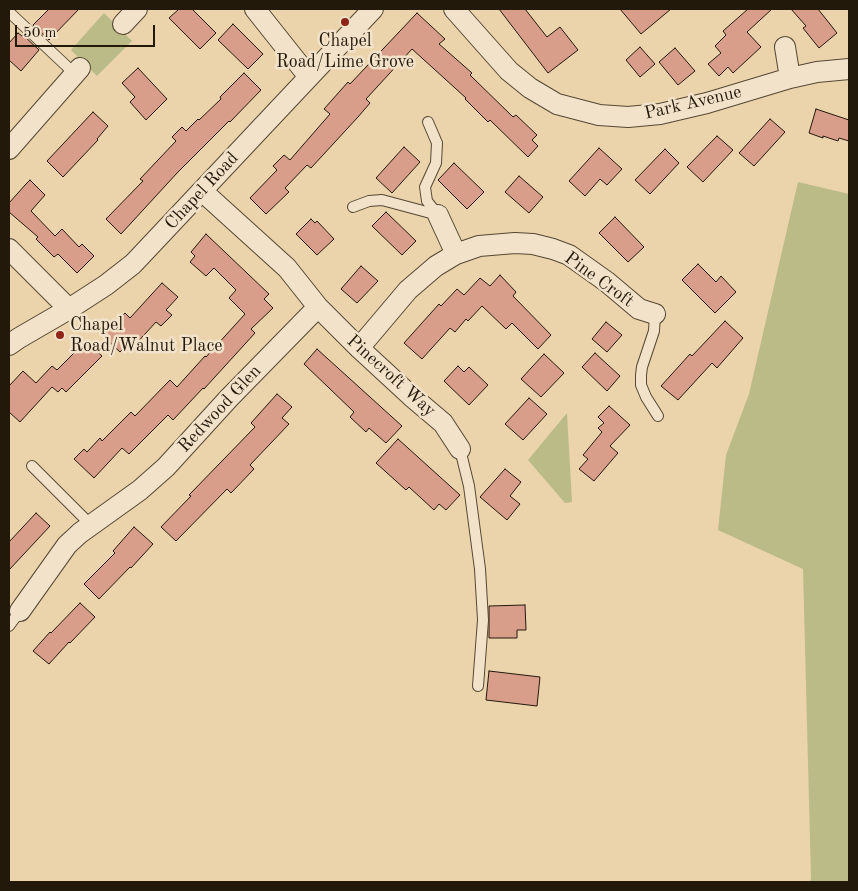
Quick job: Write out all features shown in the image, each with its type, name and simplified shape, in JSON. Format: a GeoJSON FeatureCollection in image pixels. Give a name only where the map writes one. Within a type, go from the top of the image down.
{"type":"FeatureCollection","features":[{"type":"Feature","properties":{"kind":"street"},"geometry":{"type":"LineString","coordinates":[[122,24],[137,9]]}},
{"type":"Feature","properties":{"kind":"street"},"geometry":{"type":"LineString","coordinates":[[255,9],[309,76]]}},
{"type":"Feature","properties":{"kind":"street","name":"Chapel Road"},"geometry":{"type":"LineString","coordinates":[[9,345],[106,285],[133,264],[373,9]]}},
{"type":"Feature","properties":{"kind":"street","name":"Park Avenue"},"geometry":{"type":"LineString","coordinates":[[454,9],[508,71],[530,88],[557,104],[599,115],[628,117],[660,114],[707,103],[790,78],[817,72],[849,69]]}},
{"type":"Feature","properties":{"kind":"street"},"geometry":{"type":"LineString","coordinates":[[785,47],[790,78]]}},
{"type":"Feature","properties":{"kind":"street"},"geometry":{"type":"LineString","coordinates":[[9,149],[77,71]]}},
{"type":"Feature","properties":{"kind":"street"},"geometry":{"type":"LineString","coordinates":[[202,191],[287,268],[318,307]]}},
{"type":"Feature","properties":{"kind":"street"},"geometry":{"type":"LineString","coordinates":[[438,215],[456,254]]}},
{"type":"Feature","properties":{"kind":"street","name":"Pine Croft"},"geometry":{"type":"LineString","coordinates":[[358,348],[408,290],[436,266],[456,254],[479,246],[515,243],[533,244],[569,255],[639,308],[655,314]]}},
{"type":"Feature","properties":{"kind":"street"},"geometry":{"type":"LineString","coordinates":[[9,249],[69,309]]}},
{"type":"Feature","properties":{"kind":"street","name":"Pinecroft Way"},"geometry":{"type":"LineString","coordinates":[[318,307],[358,348],[410,396],[443,423],[460,449]]}},
{"type":"Feature","properties":{"kind":"street","name":"Redwood Glen"},"geometry":{"type":"LineString","coordinates":[[14,618],[67,545],[91,525],[140,490],[166,467],[229,398],[318,307]]}},
{"type":"Feature","properties":{"kind":"lane"},"geometry":{"type":"LineString","coordinates":[[9,12],[77,71]]}},
{"type":"Feature","properties":{"kind":"lane"},"geometry":{"type":"LineString","coordinates":[[428,122],[437,143],[436,163],[425,187],[427,201],[438,215]]}},
{"type":"Feature","properties":{"kind":"lane"},"geometry":{"type":"LineString","coordinates":[[353,207],[369,201],[382,200],[438,215]]}},
{"type":"Feature","properties":{"kind":"lane"},"geometry":{"type":"LineString","coordinates":[[655,314],[654,331],[640,375],[641,385],[658,416]]}},
{"type":"Feature","properties":{"kind":"lane"},"geometry":{"type":"LineString","coordinates":[[460,449],[469,486],[480,569],[483,620],[478,686]]}},
{"type":"Feature","properties":{"kind":"lane"},"geometry":{"type":"LineString","coordinates":[[32,466],[91,525]]}},
{"type":"Feature","properties":{"kind":"green space"},"geometry":{"type":"Polygon","coordinates":[[[104,13],[132,41],[97,76],[71,50],[104,13]]]}},
{"type":"Feature","properties":{"kind":"green space"},"geometry":{"type":"Polygon","coordinates":[[[798,182],[849,194],[849,882],[810,882],[803,569],[718,530],[726,455],[749,394],[798,182]]]}},
{"type":"Feature","properties":{"kind":"green space"},"geometry":{"type":"Polygon","coordinates":[[[567,413],[572,502],[565,503],[528,460],[567,413]]]}},
{"type":"Feature","properties":{"kind":"building"},"geometry":{"type":"Polygon","coordinates":[[[49,9],[79,9],[49,40],[33,25],[49,9]]]}},
{"type":"Feature","properties":{"kind":"building"},"geometry":{"type":"Polygon","coordinates":[[[179,9],[192,9],[216,33],[200,49],[169,18],[179,9]]]}},
{"type":"Feature","properties":{"kind":"building"},"geometry":{"type":"Polygon","coordinates":[[[499,9],[525,9],[547,37],[560,27],[578,50],[548,73],[499,9]]]}},
{"type":"Feature","properties":{"kind":"building"},"geometry":{"type":"Polygon","coordinates":[[[620,9],[671,9],[641,34],[620,9]]]}},
{"type":"Feature","properties":{"kind":"building"},"geometry":{"type":"Polygon","coordinates":[[[748,9],[772,9],[747,32],[761,47],[733,73],[728,67],[719,76],[708,64],[721,53],[715,46],[726,35],[723,31],[748,9]]]}},
{"type":"Feature","properties":{"kind":"building"},"geometry":{"type":"Polygon","coordinates":[[[791,9],[818,9],[837,33],[819,48],[803,28],[806,26],[791,9]]]}},
{"type":"Feature","properties":{"kind":"building"},"geometry":{"type":"Polygon","coordinates":[[[417,13],[445,39],[439,44],[472,73],[470,75],[513,117],[516,115],[537,135],[532,140],[538,146],[528,157],[490,120],[488,122],[466,98],[412,49],[366,99],[370,103],[358,117],[311,168],[307,165],[285,188],[289,192],[266,214],[250,198],[277,170],[273,166],[284,155],[290,160],[330,114],[324,109],[348,82],[350,84],[417,13]]]}},
{"type":"Feature","properties":{"kind":"building"},"geometry":{"type":"Polygon","coordinates":[[[233,24],[263,54],[248,69],[218,40],[233,24]]]}},
{"type":"Feature","properties":{"kind":"building"},"geometry":{"type":"Polygon","coordinates":[[[18,33],[23,35],[39,50],[21,71],[9,60],[9,43],[18,33]]]}},
{"type":"Feature","properties":{"kind":"building"},"geometry":{"type":"Polygon","coordinates":[[[640,47],[655,64],[640,77],[626,60],[640,47]]]}},
{"type":"Feature","properties":{"kind":"building"},"geometry":{"type":"Polygon","coordinates":[[[675,48],[695,71],[678,85],[659,62],[675,48]]]}},
{"type":"Feature","properties":{"kind":"building"},"geometry":{"type":"Polygon","coordinates":[[[138,68],[167,99],[146,120],[130,102],[135,97],[122,83],[138,68]]]}},
{"type":"Feature","properties":{"kind":"building"},"geometry":{"type":"Polygon","coordinates":[[[244,73],[261,90],[178,172],[121,234],[106,219],[143,181],[140,179],[176,141],[172,137],[182,127],[186,131],[199,120],[244,73]]]}},
{"type":"Feature","properties":{"kind":"building"},"geometry":{"type":"Polygon","coordinates":[[[816,109],[849,120],[849,141],[839,138],[838,141],[823,136],[823,138],[809,133],[816,109]]]}},
{"type":"Feature","properties":{"kind":"building"},"geometry":{"type":"Polygon","coordinates":[[[93,112],[108,126],[98,140],[63,177],[47,161],[93,112]]]}},
{"type":"Feature","properties":{"kind":"building"},"geometry":{"type":"Polygon","coordinates":[[[770,119],[785,132],[754,166],[739,153],[770,119]]]}},
{"type":"Feature","properties":{"kind":"building"},"geometry":{"type":"Polygon","coordinates":[[[717,136],[733,150],[703,182],[687,167],[717,136]]]}},
{"type":"Feature","properties":{"kind":"building"},"geometry":{"type":"Polygon","coordinates":[[[404,147],[420,162],[392,193],[376,178],[404,147]]]}},
{"type":"Feature","properties":{"kind":"building"},"geometry":{"type":"Polygon","coordinates":[[[599,148],[622,169],[607,185],[600,179],[585,196],[569,181],[599,148]]]}},
{"type":"Feature","properties":{"kind":"building"},"geometry":{"type":"Polygon","coordinates":[[[665,149],[679,163],[650,194],[635,180],[665,149]]]}},
{"type":"Feature","properties":{"kind":"building"},"geometry":{"type":"Polygon","coordinates":[[[454,163],[484,192],[467,209],[438,180],[454,163]]]}},
{"type":"Feature","properties":{"kind":"building"},"geometry":{"type":"Polygon","coordinates":[[[519,176],[543,197],[529,213],[505,192],[519,176]]]}},
{"type":"Feature","properties":{"kind":"building"},"geometry":{"type":"Polygon","coordinates":[[[30,180],[45,195],[31,211],[55,236],[62,229],[79,247],[82,244],[94,256],[77,273],[58,254],[54,257],[36,239],[38,237],[9,212],[9,203],[30,180]]]}},
{"type":"Feature","properties":{"kind":"building"},"geometry":{"type":"Polygon","coordinates":[[[386,212],[416,241],[402,255],[372,226],[386,212]]]}},
{"type":"Feature","properties":{"kind":"building"},"geometry":{"type":"Polygon","coordinates":[[[615,217],[644,247],[628,262],[599,233],[615,217]]]}},
{"type":"Feature","properties":{"kind":"building"},"geometry":{"type":"Polygon","coordinates":[[[311,219],[315,223],[317,221],[334,239],[317,255],[296,234],[311,219]]]}},
{"type":"Feature","properties":{"kind":"building"},"geometry":{"type":"Polygon","coordinates":[[[206,234],[269,294],[264,299],[273,308],[251,329],[255,333],[173,420],[168,415],[129,454],[122,448],[94,478],[74,459],[84,449],[87,452],[100,438],[102,441],[131,412],[135,416],[170,380],[177,387],[245,314],[229,298],[236,290],[214,268],[206,276],[190,262],[195,256],[191,252],[206,234]]]}},
{"type":"Feature","properties":{"kind":"building"},"geometry":{"type":"Polygon","coordinates":[[[698,264],[716,282],[721,276],[736,292],[715,313],[682,280],[698,264]]]}},
{"type":"Feature","properties":{"kind":"building"},"geometry":{"type":"Polygon","coordinates":[[[361,266],[378,281],[357,303],[341,289],[361,266]]]}},
{"type":"Feature","properties":{"kind":"building"},"geometry":{"type":"Polygon","coordinates":[[[500,275],[516,292],[513,296],[551,335],[538,349],[512,323],[506,329],[482,306],[468,321],[466,319],[455,332],[450,328],[422,359],[404,343],[439,304],[441,306],[457,289],[464,295],[480,278],[490,286],[500,275]]]}},
{"type":"Feature","properties":{"kind":"building"},"geometry":{"type":"Polygon","coordinates":[[[162,283],[178,297],[166,310],[172,315],[161,326],[156,322],[134,346],[130,342],[120,352],[103,336],[125,313],[130,318],[162,283]]]}},
{"type":"Feature","properties":{"kind":"building"},"geometry":{"type":"Polygon","coordinates":[[[725,321],[743,338],[717,368],[712,363],[678,400],[661,386],[690,354],[692,356],[725,321]]]}},
{"type":"Feature","properties":{"kind":"building"},"geometry":{"type":"Polygon","coordinates":[[[606,322],[622,335],[607,352],[592,339],[606,322]]]}},
{"type":"Feature","properties":{"kind":"building"},"geometry":{"type":"Polygon","coordinates":[[[86,341],[102,356],[66,392],[62,388],[58,392],[52,387],[20,422],[9,412],[9,386],[23,371],[36,383],[52,366],[57,370],[86,341]]]}},
{"type":"Feature","properties":{"kind":"building"},"geometry":{"type":"Polygon","coordinates":[[[317,349],[402,426],[386,443],[369,428],[366,432],[350,417],[354,412],[304,364],[317,349]]]}},
{"type":"Feature","properties":{"kind":"building"},"geometry":{"type":"Polygon","coordinates":[[[595,353],[620,376],[607,391],[582,367],[595,353]]]}},
{"type":"Feature","properties":{"kind":"building"},"geometry":{"type":"Polygon","coordinates":[[[544,354],[564,373],[541,397],[521,379],[544,354]]]}},
{"type":"Feature","properties":{"kind":"building"},"geometry":{"type":"Polygon","coordinates":[[[458,366],[464,372],[469,367],[488,385],[469,405],[444,381],[458,366]]]}},
{"type":"Feature","properties":{"kind":"building"},"geometry":{"type":"Polygon","coordinates":[[[277,394],[292,407],[282,418],[289,424],[250,465],[254,469],[231,493],[227,489],[176,541],[161,527],[191,496],[189,495],[255,427],[251,423],[277,394]]]}},
{"type":"Feature","properties":{"kind":"building"},"geometry":{"type":"Polygon","coordinates":[[[529,398],[547,414],[523,440],[505,424],[529,398]]]}},
{"type":"Feature","properties":{"kind":"building"},"geometry":{"type":"Polygon","coordinates":[[[609,406],[630,425],[610,446],[618,453],[594,481],[579,469],[588,459],[583,455],[602,432],[598,428],[604,423],[598,417],[609,406]]]}},
{"type":"Feature","properties":{"kind":"building"},"geometry":{"type":"Polygon","coordinates":[[[398,439],[460,495],[446,510],[439,504],[434,510],[409,487],[406,490],[376,463],[398,439]]]}},
{"type":"Feature","properties":{"kind":"building"},"geometry":{"type":"Polygon","coordinates":[[[505,469],[521,482],[510,496],[520,504],[507,520],[480,497],[505,469]]]}},
{"type":"Feature","properties":{"kind":"building"},"geometry":{"type":"Polygon","coordinates":[[[36,513],[50,526],[9,570],[9,542],[36,513]]]}},
{"type":"Feature","properties":{"kind":"building"},"geometry":{"type":"Polygon","coordinates":[[[134,527],[153,544],[99,599],[84,584],[115,553],[113,551],[134,527]]]}},
{"type":"Feature","properties":{"kind":"building"},"geometry":{"type":"Polygon","coordinates":[[[80,603],[95,617],[49,664],[33,651],[80,603]]]}},
{"type":"Feature","properties":{"kind":"building"},"geometry":{"type":"Polygon","coordinates":[[[525,605],[526,630],[517,630],[517,638],[489,638],[489,606],[525,605]]]}},
{"type":"Feature","properties":{"kind":"building"},"geometry":{"type":"Polygon","coordinates":[[[489,671],[540,677],[537,706],[486,700],[489,671]]]}},
{"type":"Feature","properties":{"kind":"place","name":"Chapel Road/Lime Grove"},"geometry":{"type":"Point","coordinates":[345,22]}},
{"type":"Feature","properties":{"kind":"place","name":"Chapel Road/Walnut Place"},"geometry":{"type":"Point","coordinates":[60,335]}}]}
